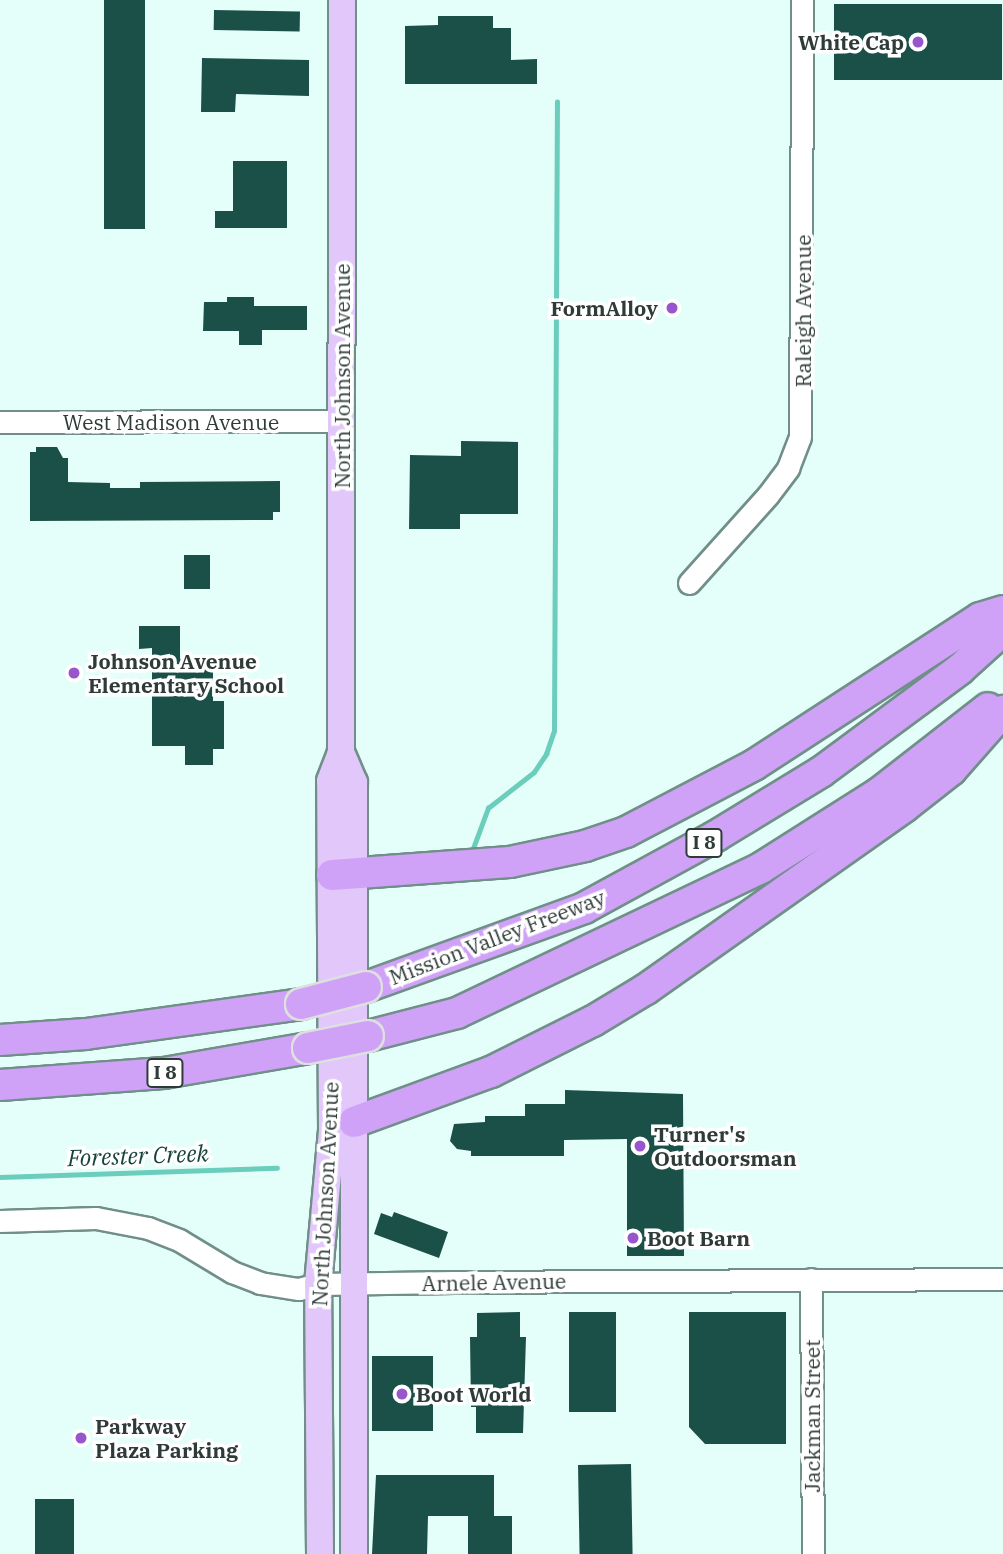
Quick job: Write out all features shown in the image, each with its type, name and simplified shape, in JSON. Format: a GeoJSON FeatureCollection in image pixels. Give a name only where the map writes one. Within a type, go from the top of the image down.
{"type":"FeatureCollection","features":[{"type":"Feature","properties":{"kind":"highway"},"geometry":{"type":"LineString","coordinates":[[343,875],[510,862],[585,846],[626,832],[754,765],[980,618],[1003,611]]}},
{"type":"Feature","properties":{"kind":"highway","name":"Mission Valley Freeway"},"geometry":{"type":"LineString","coordinates":[[0,1040],[86,1034],[301,1004],[366,987],[584,908],[716,836],[821,772],[960,669],[1003,630]]}},
{"type":"Feature","properties":{"kind":"highway","name":"I 8"},"geometry":{"type":"LineString","coordinates":[[7,1086],[164,1073],[368,1036],[457,1013],[761,868],[879,793],[1003,696]]}},
{"type":"Feature","properties":{"kind":"highway"},"geometry":{"type":"LineString","coordinates":[[354,1122],[491,1072],[646,989],[905,807],[951,770],[1003,711]]}},
{"type":"Feature","properties":{"kind":"highway"},"geometry":{"type":"LineString","coordinates":[[0,1020],[86,1034]]}},
{"type":"Feature","properties":{"kind":"main road","name":"North Johnson Avenue"},"geometry":{"type":"LineString","coordinates":[[320,1554],[318,1284],[332,1130],[343,875],[354,782],[341,752],[342,0]]}},
{"type":"Feature","properties":{"kind":"main road","name":"North Johnson Avenue"},"geometry":{"type":"LineString","coordinates":[[343,875],[354,1122],[354,1554]]}},
{"type":"Feature","properties":{"kind":"street","name":"Raleigh Avenue"},"geometry":{"type":"LineString","coordinates":[[689,583],[789,468],[800,437],[802,0]]}},
{"type":"Feature","properties":{"kind":"street","name":"West Madison Avenue"},"geometry":{"type":"LineString","coordinates":[[0,422],[342,421]]}},
{"type":"Feature","properties":{"kind":"street","name":"Arnele Avenue"},"geometry":{"type":"LineString","coordinates":[[0,1220],[96,1218],[148,1228],[260,1283],[299,1289],[318,1284],[1003,1279]]}},
{"type":"Feature","properties":{"kind":"street","name":"Jackman Street"},"geometry":{"type":"LineString","coordinates":[[811,1279],[813,1554]]}},
{"type":"Feature","properties":{"kind":"building"},"geometry":{"type":"Polygon","coordinates":[[[104,0],[145,0],[145,229],[104,229],[104,0]]]}},
{"type":"Feature","properties":{"kind":"building","name":"White Cap"},"geometry":{"type":"Polygon","coordinates":[[[834,4],[1002,4],[1002,80],[834,80],[834,4]]]}},
{"type":"Feature","properties":{"kind":"building"},"geometry":{"type":"Polygon","coordinates":[[[214,10],[300,12],[300,31],[214,30],[214,10]]]}},
{"type":"Feature","properties":{"kind":"building"},"geometry":{"type":"Polygon","coordinates":[[[438,16],[493,16],[493,28],[511,28],[511,60],[537,59],[537,84],[405,84],[405,26],[438,25],[438,16]]]}},
{"type":"Feature","properties":{"kind":"building"},"geometry":{"type":"Polygon","coordinates":[[[202,58],[309,60],[309,96],[236,94],[235,112],[201,112],[202,58]]]}},
{"type":"Feature","properties":{"kind":"building"},"geometry":{"type":"Polygon","coordinates":[[[233,161],[287,161],[287,228],[215,228],[215,211],[233,211],[233,161]]]}},
{"type":"Feature","properties":{"kind":"building"},"geometry":{"type":"Polygon","coordinates":[[[227,297],[254,297],[254,306],[307,306],[307,330],[262,330],[262,345],[239,345],[239,331],[203,331],[204,302],[227,302],[227,297]]]}},
{"type":"Feature","properties":{"kind":"building"},"geometry":{"type":"Polygon","coordinates":[[[461,441],[518,442],[518,514],[460,514],[460,529],[409,529],[410,455],[461,456],[461,441]]]}},
{"type":"Feature","properties":{"kind":"building"},"geometry":{"type":"Polygon","coordinates":[[[36,447],[57,447],[63,458],[68,458],[68,482],[110,483],[110,488],[140,488],[140,482],[280,481],[280,512],[273,512],[273,520],[30,521],[30,452],[36,452],[36,447]]]}},
{"type":"Feature","properties":{"kind":"building"},"geometry":{"type":"Polygon","coordinates":[[[184,555],[210,555],[210,589],[184,589],[184,555]]]}},
{"type":"Feature","properties":{"kind":"building"},"geometry":{"type":"Polygon","coordinates":[[[139,626],[180,626],[180,659],[213,659],[213,701],[224,701],[224,749],[213,749],[213,765],[185,765],[185,746],[152,746],[152,648],[139,649],[139,626]]]}},
{"type":"Feature","properties":{"kind":"building"},"geometry":{"type":"Polygon","coordinates":[[[565,1090],[683,1094],[684,1256],[627,1256],[627,1139],[564,1140],[564,1156],[471,1156],[471,1151],[457,1149],[450,1141],[454,1124],[485,1122],[485,1116],[525,1116],[525,1104],[565,1104],[565,1090]]]}},
{"type":"Feature","properties":{"kind":"building"},"geometry":{"type":"Polygon","coordinates":[[[394,1212],[448,1232],[439,1258],[374,1234],[381,1213],[392,1217],[394,1212]]]}},
{"type":"Feature","properties":{"kind":"building"},"geometry":{"type":"Polygon","coordinates":[[[520,1312],[520,1337],[526,1337],[523,1433],[476,1433],[476,1407],[471,1407],[470,1337],[477,1337],[477,1313],[520,1312]]]}},
{"type":"Feature","properties":{"kind":"building"},"geometry":{"type":"Polygon","coordinates":[[[569,1312],[616,1312],[616,1412],[569,1412],[569,1312]]]}},
{"type":"Feature","properties":{"kind":"building"},"geometry":{"type":"Polygon","coordinates":[[[689,1312],[786,1312],[786,1444],[705,1444],[689,1427],[689,1312]]]}},
{"type":"Feature","properties":{"kind":"building","name":"Boot World"},"geometry":{"type":"Polygon","coordinates":[[[372,1356],[433,1356],[433,1431],[372,1431],[372,1356]]]}},
{"type":"Feature","properties":{"kind":"building"},"geometry":{"type":"Polygon","coordinates":[[[631,1464],[633,1554],[580,1554],[578,1465],[631,1464]]]}},
{"type":"Feature","properties":{"kind":"building"},"geometry":{"type":"Polygon","coordinates":[[[376,1475],[494,1475],[494,1516],[512,1516],[512,1554],[468,1554],[468,1516],[428,1516],[427,1554],[372,1554],[376,1475]]]}},
{"type":"Feature","properties":{"kind":"building"},"geometry":{"type":"Polygon","coordinates":[[[35,1499],[74,1499],[74,1554],[35,1554],[35,1499]]]}},
{"type":"Feature","properties":{"kind":"waterway"},"geometry":{"type":"LineString","coordinates":[[472,851],[488,808],[534,772],[546,754],[554,731],[557,102]]}},
{"type":"Feature","properties":{"kind":"waterway","name":"Forester Creek"},"geometry":{"type":"LineString","coordinates":[[0,1177],[277,1168]]}},
{"type":"Feature","properties":{"kind":"place","name":"White Cap"},"geometry":{"type":"Point","coordinates":[918,42]}},
{"type":"Feature","properties":{"kind":"place","name":"FormAlloy"},"geometry":{"type":"Point","coordinates":[672,308]}},
{"type":"Feature","properties":{"kind":"place","name":"Johnson Avenue Elementary School"},"geometry":{"type":"Point","coordinates":[74,673]}},
{"type":"Feature","properties":{"kind":"place","name":"Turner's Outdoorsman"},"geometry":{"type":"Point","coordinates":[640,1146]}},
{"type":"Feature","properties":{"kind":"place","name":"Boot Barn"},"geometry":{"type":"Point","coordinates":[633,1238]}},
{"type":"Feature","properties":{"kind":"place","name":"Boot World"},"geometry":{"type":"Point","coordinates":[402,1394]}},
{"type":"Feature","properties":{"kind":"place","name":"Parkway Plaza Parking"},"geometry":{"type":"Point","coordinates":[81,1438]}}]}
